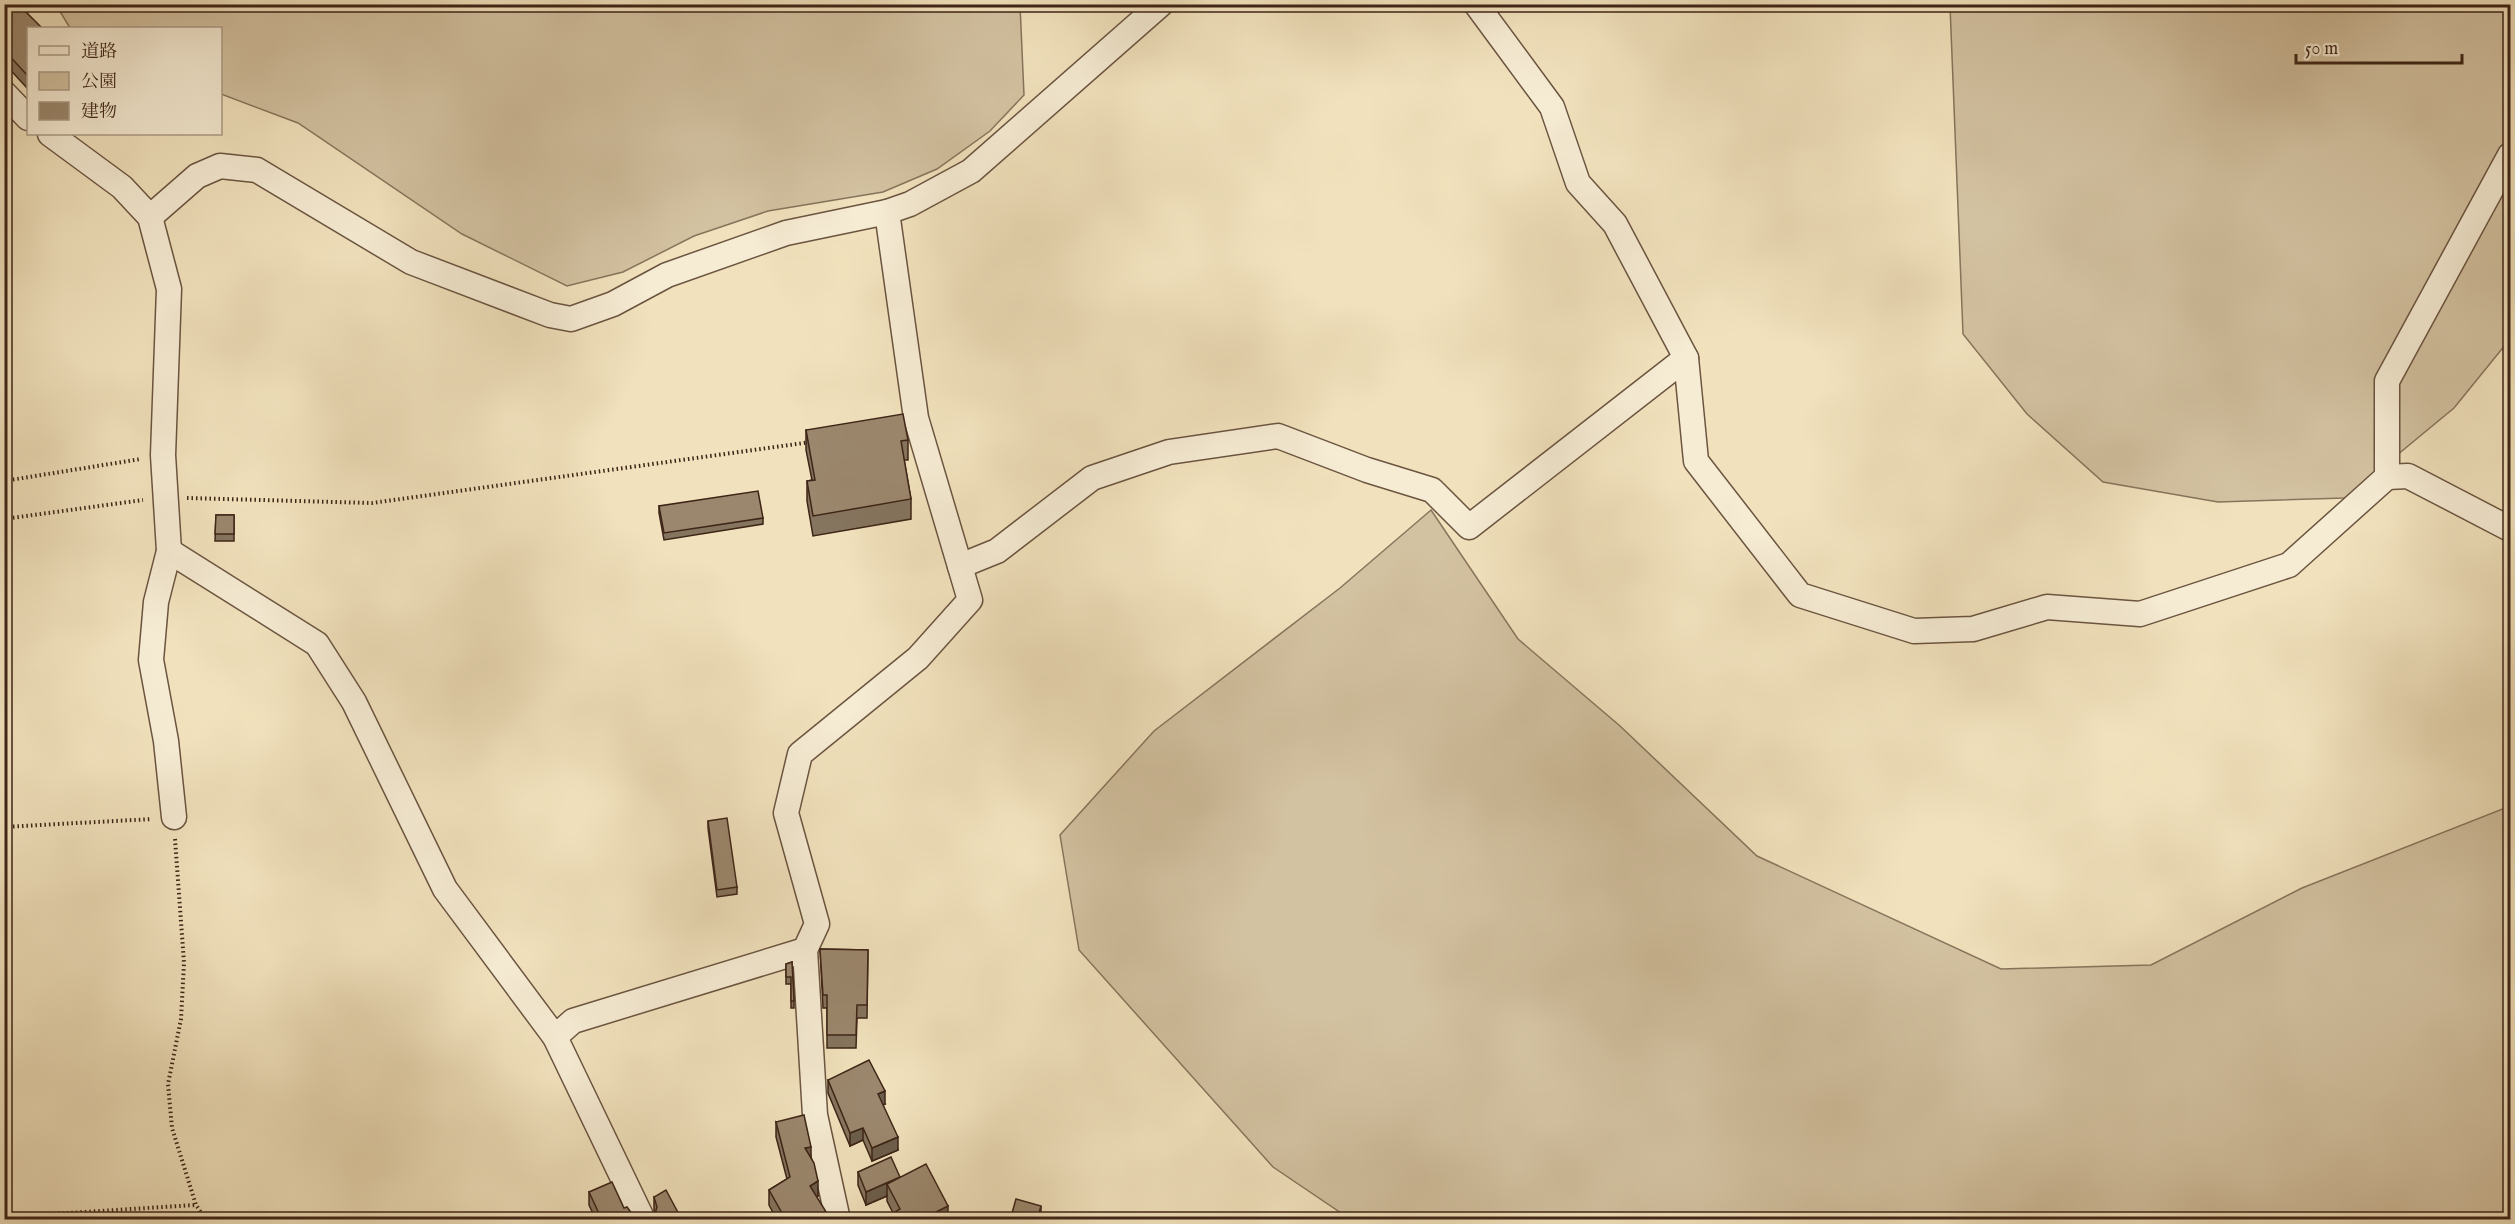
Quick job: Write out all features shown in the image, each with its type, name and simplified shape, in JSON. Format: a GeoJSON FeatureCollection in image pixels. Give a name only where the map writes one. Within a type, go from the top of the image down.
{"type":"FeatureCollection","features":[{"type":"Feature","properties":{"kind":"street"},"geometry":{"type":"LineString","coordinates":[[150,218],[197,176],[220,166],[257,170],[411,262],[550,315],[571,319],[614,304],[668,275],[786,233],[887,212],[910,204],[971,171],[1161,4]]}},
{"type":"Feature","properties":{"kind":"street"},"geometry":{"type":"LineString","coordinates":[[1476,4],[1552,107],[1578,183],[1615,224],[1686,358],[1696,461],[1800,595],[1914,631],[1973,629],[2047,608],[2140,614],[2289,565],[2387,477],[2408,476],[2511,529]]}},
{"type":"Feature","properties":{"kind":"street"},"geometry":{"type":"LineString","coordinates":[[4,93],[27,117]]}},
{"type":"Feature","properties":{"kind":"street"},"geometry":{"type":"LineString","coordinates":[[51,135],[122,187],[150,218],[169,289],[163,455],[169,551],[156,602],[151,660],[166,741],[174,817]]}},
{"type":"Feature","properties":{"kind":"street"},"geometry":{"type":"LineString","coordinates":[[2387,477],[2387,381],[2511,155]]}},
{"type":"Feature","properties":{"kind":"street"},"geometry":{"type":"LineString","coordinates":[[838,1220],[815,1115],[805,950],[817,924],[786,813],[800,754],[918,658],[970,600],[916,418],[887,212]]}},
{"type":"Feature","properties":{"kind":"street"},"geometry":{"type":"LineString","coordinates":[[960,566],[997,551],[1092,478],[1169,452],[1278,436],[1367,470],[1432,490],[1469,527],[1686,358]]}},
{"type":"Feature","properties":{"kind":"street"},"geometry":{"type":"LineString","coordinates":[[169,551],[317,644],[354,702],[445,889],[555,1037],[643,1220]]}},
{"type":"Feature","properties":{"kind":"street"},"geometry":{"type":"LineString","coordinates":[[555,1037],[573,1021],[805,950]]}},
{"type":"Feature","properties":{"kind":"path"},"geometry":{"type":"LineString","coordinates":[[4,519],[165,498],[372,503],[815,441]]}},
{"type":"Feature","properties":{"kind":"path"},"geometry":{"type":"LineString","coordinates":[[4,481],[163,455]]}},
{"type":"Feature","properties":{"kind":"path"},"geometry":{"type":"LineString","coordinates":[[4,827],[174,817],[184,963],[181,1019],[168,1084],[172,1128],[196,1205],[206,1220]]}},
{"type":"Feature","properties":{"kind":"path"},"geometry":{"type":"LineString","coordinates":[[4,1217],[196,1205]]}},
{"type":"Feature","properties":{"kind":"green space"},"geometry":{"type":"Polygon","coordinates":[[[56,5],[1020,5],[1024,95],[990,131],[937,169],[883,192],[768,211],[694,236],[623,272],[567,286],[462,234],[298,123],[222,94],[222,27],[69,27],[56,5]]]}},
{"type":"Feature","properties":{"kind":"green space"},"geometry":{"type":"Polygon","coordinates":[[[1950,5],[2510,5],[2510,339],[2454,408],[2345,498],[2218,502],[2103,482],[2027,414],[1963,334],[1950,5]]]}},
{"type":"Feature","properties":{"kind":"green space"},"geometry":{"type":"Polygon","coordinates":[[[1431,510],[1518,639],[1620,726],[1757,856],[2001,969],[2151,965],[2302,888],[2510,806],[2510,1219],[1350,1219],[1273,1167],[1079,950],[1060,835],[1154,731],[1340,588],[1431,510]]]}},
{"type":"Feature","properties":{"kind":"building"},"geometry":{"type":"Polygon","coordinates":[[[4,4],[21,4],[20,6],[41,27],[27,27],[27,75],[4,50],[4,4]]]}},
{"type":"Feature","properties":{"kind":"building"},"geometry":{"type":"Polygon","coordinates":[[[903,414],[908,440],[901,441],[911,499],[813,516],[807,481],[815,480],[806,430],[903,414]]]}},
{"type":"Feature","properties":{"kind":"building"},"geometry":{"type":"Polygon","coordinates":[[[758,491],[763,518],[664,533],[659,506],[758,491]]]}},
{"type":"Feature","properties":{"kind":"building"},"geometry":{"type":"Polygon","coordinates":[[[216,515],[234,515],[234,534],[215,534],[216,515]]]}},
{"type":"Feature","properties":{"kind":"building"},"geometry":{"type":"Polygon","coordinates":[[[727,818],[737,887],[717,890],[708,821],[727,818]]]}},
{"type":"Feature","properties":{"kind":"building"},"geometry":{"type":"Polygon","coordinates":[[[820,949],[868,950],[867,1005],[857,1005],[856,1035],[827,1035],[827,995],[823,995],[820,949]]]}},
{"type":"Feature","properties":{"kind":"building"},"geometry":{"type":"Polygon","coordinates":[[[792,962],[794,1001],[791,1001],[791,977],[786,977],[786,964],[792,962]]]}},
{"type":"Feature","properties":{"kind":"building"},"geometry":{"type":"Polygon","coordinates":[[[869,1060],[885,1091],[878,1094],[898,1137],[872,1148],[863,1128],[850,1133],[828,1080],[869,1060]]]}},
{"type":"Feature","properties":{"kind":"building"},"geometry":{"type":"Polygon","coordinates":[[[804,1115],[811,1147],[805,1148],[814,1163],[818,1181],[810,1186],[828,1215],[825,1217],[827,1220],[786,1220],[769,1190],[790,1177],[776,1122],[804,1115]]]}},
{"type":"Feature","properties":{"kind":"building"},"geometry":{"type":"Polygon","coordinates":[[[891,1157],[900,1177],[866,1192],[858,1172],[891,1157]]]}},
{"type":"Feature","properties":{"kind":"building"},"geometry":{"type":"Polygon","coordinates":[[[926,1164],[948,1206],[922,1220],[896,1220],[893,1213],[900,1209],[887,1184],[926,1164]]]}},
{"type":"Feature","properties":{"kind":"building"},"geometry":{"type":"Polygon","coordinates":[[[612,1182],[624,1208],[627,1207],[638,1220],[602,1220],[589,1192],[612,1182]]]}},
{"type":"Feature","properties":{"kind":"building"},"geometry":{"type":"Polygon","coordinates":[[[666,1190],[682,1220],[649,1220],[655,1214],[657,1207],[654,1197],[666,1190]]]}},
{"type":"Feature","properties":{"kind":"building"},"geometry":{"type":"Polygon","coordinates":[[[1016,1199],[1041,1206],[1037,1220],[1010,1220],[1016,1199]]]}},
{"type":"Feature","properties":{"kind":"building"},"geometry":{"type":"Polygon","coordinates":[[[1131,1214],[1144,1220],[1129,1220],[1131,1214]]]}}]}
